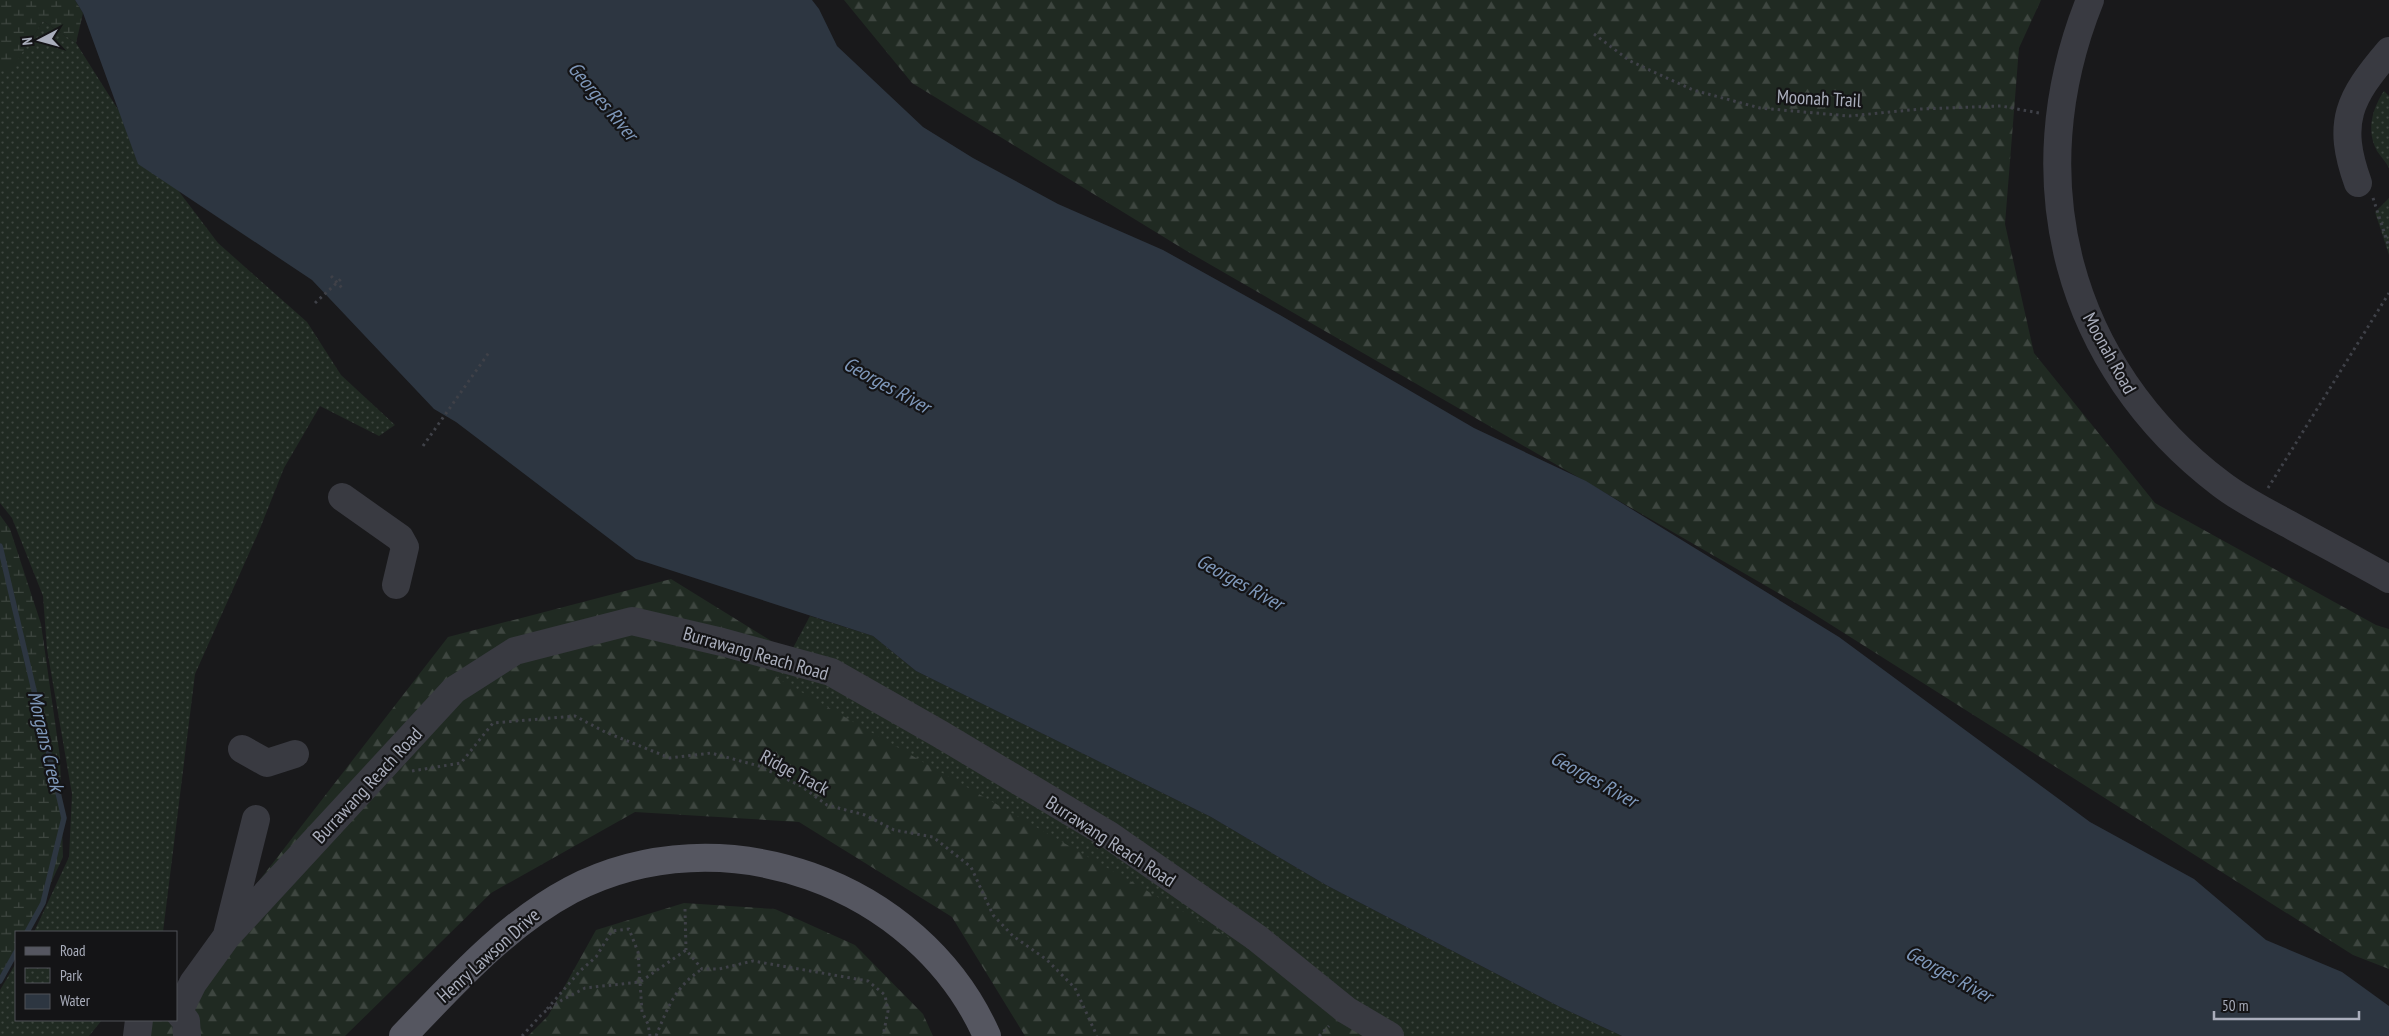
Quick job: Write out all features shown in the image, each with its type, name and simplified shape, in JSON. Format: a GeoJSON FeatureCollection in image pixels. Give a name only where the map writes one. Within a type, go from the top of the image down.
{"type":"FeatureCollection","features":[{"type":"Feature","properties":{"kind":"main road","name":"Henry Lawson Drive"},"geometry":{"type":"LineString","coordinates":[[403,1036],[497,942],[547,903],[573,889],[613,874],[647,864],[696,858],[738,860],[789,869],[841,888],[863,900],[906,929],[940,963],[970,1003],[987,1036]]}},
{"type":"Feature","properties":{"kind":"street","name":"Moonah Road"},"geometry":{"type":"LineString","coordinates":[[2090,0],[2068,67],[2059,117],[2057,155],[2059,204],[2071,267],[2077,289],[2097,336],[2136,401],[2184,454],[2222,485],[2257,508],[2389,579]]}},
{"type":"Feature","properties":{"kind":"street"},"geometry":{"type":"LineString","coordinates":[[2358,183],[2346,144],[2349,116],[2362,84],[2389,51]]}},
{"type":"Feature","properties":{"kind":"street"},"geometry":{"type":"LineString","coordinates":[[342,497],[400,538],[405,548],[396,585]]}},
{"type":"Feature","properties":{"kind":"street","name":"Burrawang Reach Road"},"geometry":{"type":"LineString","coordinates":[[181,1019],[193,983],[227,936],[454,690],[515,651],[632,621],[722,642],[831,672],[940,734],[1109,835],[1257,938],[1346,1010],[1390,1036]]}},
{"type":"Feature","properties":{"kind":"street"},"geometry":{"type":"LineString","coordinates":[[242,749],[267,763],[294,754]]}},
{"type":"Feature","properties":{"kind":"street"},"geometry":{"type":"LineString","coordinates":[[227,936],[256,818]]}},
{"type":"Feature","properties":{"kind":"path","name":"Moonah Trail"},"geometry":{"type":"LineString","coordinates":[[1594,34],[1630,61],[1693,90],[1760,108],[1849,116],[1921,109],[2000,106],[2059,117]]}},
{"type":"Feature","properties":{"kind":"path"},"geometry":{"type":"LineString","coordinates":[[2358,183],[2374,200],[2389,247]]}},
{"type":"Feature","properties":{"kind":"path"},"geometry":{"type":"LineString","coordinates":[[331,276],[344,289]]}},
{"type":"Feature","properties":{"kind":"path"},"geometry":{"type":"LineString","coordinates":[[314,303],[342,279]]}},
{"type":"Feature","properties":{"kind":"path"},"geometry":{"type":"LineString","coordinates":[[2271,484],[2389,293]]}},
{"type":"Feature","properties":{"kind":"path"},"geometry":{"type":"LineString","coordinates":[[423,446],[490,352]]}},
{"type":"Feature","properties":{"kind":"path","name":"Ridge Track"},"geometry":{"type":"LineString","coordinates":[[375,775],[461,763],[494,723],[575,716],[605,732],[670,758],[711,754],[759,766],[801,786],[827,806],[865,815],[894,830],[933,837],[971,866],[993,915],[1012,936],[1047,960],[1076,988],[1097,1036]]}},
{"type":"Feature","properties":{"kind":"path"},"geometry":{"type":"LineString","coordinates":[[685,909],[686,950],[702,969]]}},
{"type":"Feature","properties":{"kind":"path"},"geometry":{"type":"LineString","coordinates":[[522,1036],[580,971],[596,957],[612,931],[630,929],[638,952],[642,1012],[648,1024],[650,1036]]}},
{"type":"Feature","properties":{"kind":"path"},"geometry":{"type":"LineString","coordinates":[[543,1014],[562,1000],[585,988],[640,982],[686,950]]}},
{"type":"Feature","properties":{"kind":"path"},"geometry":{"type":"LineString","coordinates":[[656,1036],[673,995],[691,976],[702,969],[719,969],[753,961],[868,981],[885,995],[888,1011],[883,1036]]}},
{"type":"Feature","properties":{"kind":"green space"},"geometry":{"type":"Polygon","coordinates":[[[0,0],[75,0],[83,13],[76,43],[43,21],[11,71],[0,71],[0,0]]]}},
{"type":"Feature","properties":{"kind":"green space"},"geometry":{"type":"Polygon","coordinates":[[[844,0],[2041,0],[2019,48],[2005,224],[2034,353],[2155,503],[2376,625],[2389,629],[2389,969],[2353,955],[1806,609],[1185,250],[912,83],[844,0]]]}},
{"type":"Feature","properties":{"kind":"green space"},"geometry":{"type":"Polygon","coordinates":[[[43,21],[76,43],[124,119],[218,243],[307,322],[341,375],[395,425],[379,436],[320,406],[284,468],[259,531],[195,674],[163,931],[34,931],[69,857],[72,794],[47,649],[43,596],[12,518],[0,503],[0,71],[11,70],[43,21]]]}},
{"type":"Feature","properties":{"kind":"green space"},"geometry":{"type":"Polygon","coordinates":[[[2384,91],[2389,96],[2389,168],[2377,151],[2371,128],[2376,105],[2384,91]]]}},
{"type":"Feature","properties":{"kind":"green space"},"geometry":{"type":"Polygon","coordinates":[[[2389,198],[2389,255],[2375,212],[2389,198]]]}},
{"type":"Feature","properties":{"kind":"green space"},"geometry":{"type":"Polygon","coordinates":[[[0,515],[10,529],[41,624],[60,757],[63,857],[28,931],[15,931],[15,953],[0,976],[0,515]]]}},
{"type":"Feature","properties":{"kind":"green space"},"geometry":{"type":"Polygon","coordinates":[[[671,579],[1409,1036],[1025,1036],[952,917],[799,822],[635,812],[491,893],[345,1036],[139,1036],[151,1021],[178,1021],[178,985],[448,637],[671,579]]]}},
{"type":"Feature","properties":{"kind":"green space"},"geometry":{"type":"Polygon","coordinates":[[[810,616],[873,636],[916,671],[1211,817],[1326,885],[1560,1007],[1622,1036],[1408,1036],[1243,946],[777,678],[810,616]]]}},
{"type":"Feature","properties":{"kind":"green space"},"geometry":{"type":"Polygon","coordinates":[[[684,903],[775,909],[855,945],[923,1014],[933,1036],[528,1036],[548,1016],[596,930],[684,903]]]}},
{"type":"Feature","properties":{"kind":"green space"},"geometry":{"type":"Polygon","coordinates":[[[15,965],[15,1021],[101,1021],[89,1036],[0,1036],[0,990],[15,965]]]}},
{"type":"Feature","properties":{"kind":"water","name":"Georges River"},"geometry":{"type":"Polygon","coordinates":[[[75,0],[812,0],[819,9],[837,46],[923,127],[973,158],[1058,204],[1163,250],[1280,315],[1474,428],[1586,481],[1839,637],[2090,822],[2194,879],[2266,940],[2342,972],[2389,1006],[2389,1036],[1622,1036],[1560,1007],[1326,885],[1211,817],[916,671],[873,636],[636,559],[456,422],[434,409],[312,280],[138,164],[83,13],[75,0]]]}},
{"type":"Feature","properties":{"kind":"waterway","name":"Morgans Creek"},"geometry":{"type":"LineString","coordinates":[[0,546],[64,818],[43,903],[28,931]]}},
{"type":"Feature","properties":{"kind":"waterway","name":"Morgans Creek"},"geometry":{"type":"LineString","coordinates":[[0,981],[15,954]]}}]}
